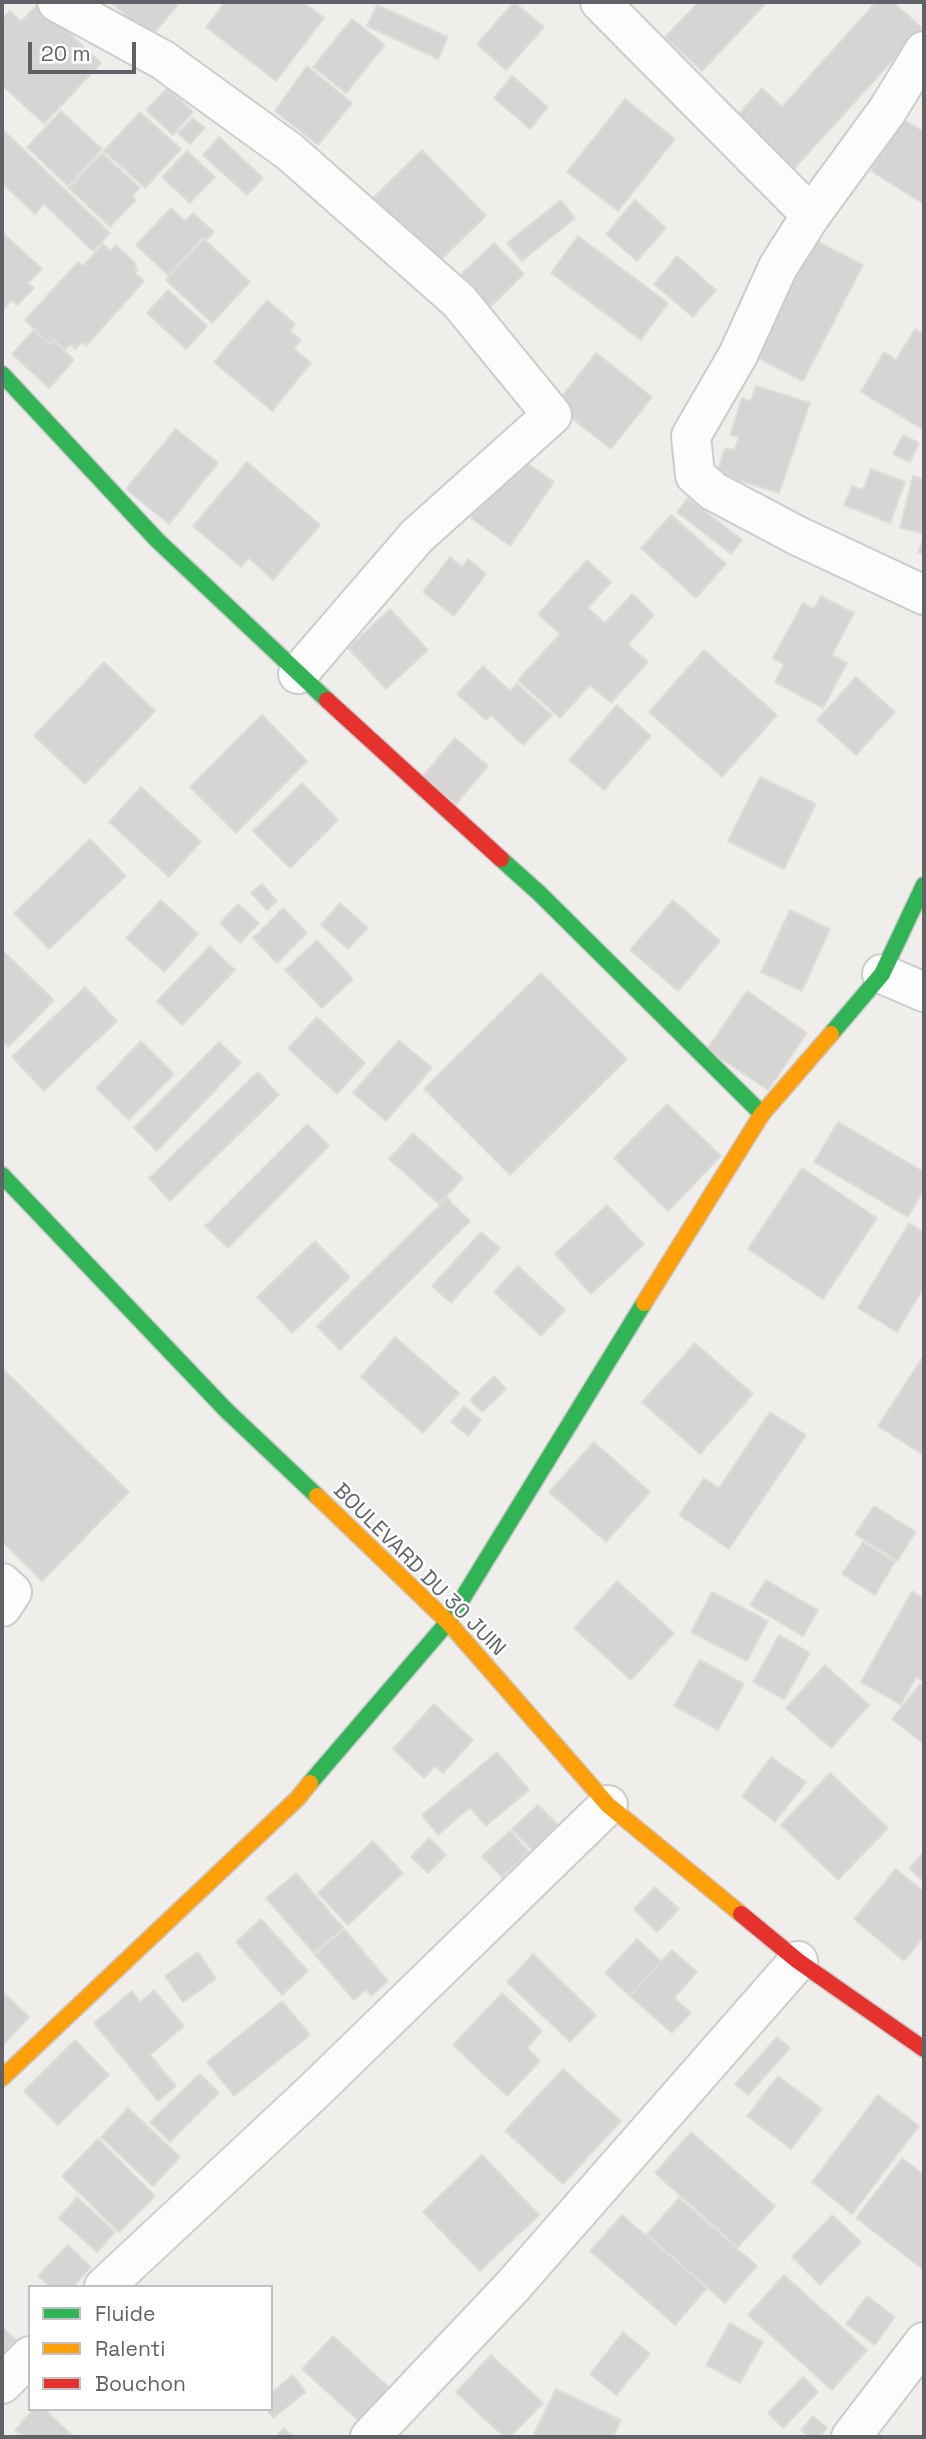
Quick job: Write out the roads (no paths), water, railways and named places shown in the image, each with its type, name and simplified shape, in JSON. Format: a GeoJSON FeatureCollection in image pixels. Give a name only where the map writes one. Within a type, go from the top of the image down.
{"type":"FeatureCollection","features":[{"type":"Feature","properties":{"kind":"street"},"geometry":{"type":"LineString","coordinates":[[57,2],[163,60],[290,152],[459,301],[552,415],[418,536],[299,674]]}},
{"type":"Feature","properties":{"kind":"street"},"geometry":{"type":"LineString","coordinates":[[600,2],[811,215]]}},
{"type":"Feature","properties":{"kind":"street"},"geometry":{"type":"LineString","coordinates":[[924,51],[887,111],[811,215],[778,267],[738,355],[691,436],[695,475],[713,491],[798,536],[924,595]]}},
{"type":"Feature","properties":{"kind":"street"},"geometry":{"type":"LineString","coordinates":[[2,374],[157,540],[299,674],[539,892],[762,1114]]}},
{"type":"Feature","properties":{"kind":"street"},"geometry":{"type":"LineString","coordinates":[[2,2078],[298,1798],[448,1622],[762,1114],[882,974],[924,885]]}},
{"type":"Feature","properties":{"kind":"street"},"geometry":{"type":"LineString","coordinates":[[882,974],[924,992]]}},
{"type":"Feature","properties":{"kind":"street","name":"BOULEVARD DU 30 JUIN"},"geometry":{"type":"LineString","coordinates":[[6,1188],[226,1410],[448,1622],[608,1805],[798,1961],[924,2049]]}},
{"type":"Feature","properties":{"kind":"street"},"geometry":{"type":"LineString","coordinates":[[2,1583],[12,1592],[2,1607]]}},
{"type":"Feature","properties":{"kind":"street"},"geometry":{"type":"LineString","coordinates":[[106,2285],[312,2093],[608,1805]]}},
{"type":"Feature","properties":{"kind":"street"},"geometry":{"type":"LineString","coordinates":[[370,2437],[512,2287],[798,1961]]}},
{"type":"Feature","properties":{"kind":"street"},"geometry":{"type":"LineString","coordinates":[[851,2437],[924,2342]]}},
{"type":"Feature","properties":{"kind":"street"},"geometry":{"type":"LineString","coordinates":[[2,2384],[28,2358]]}}]}
